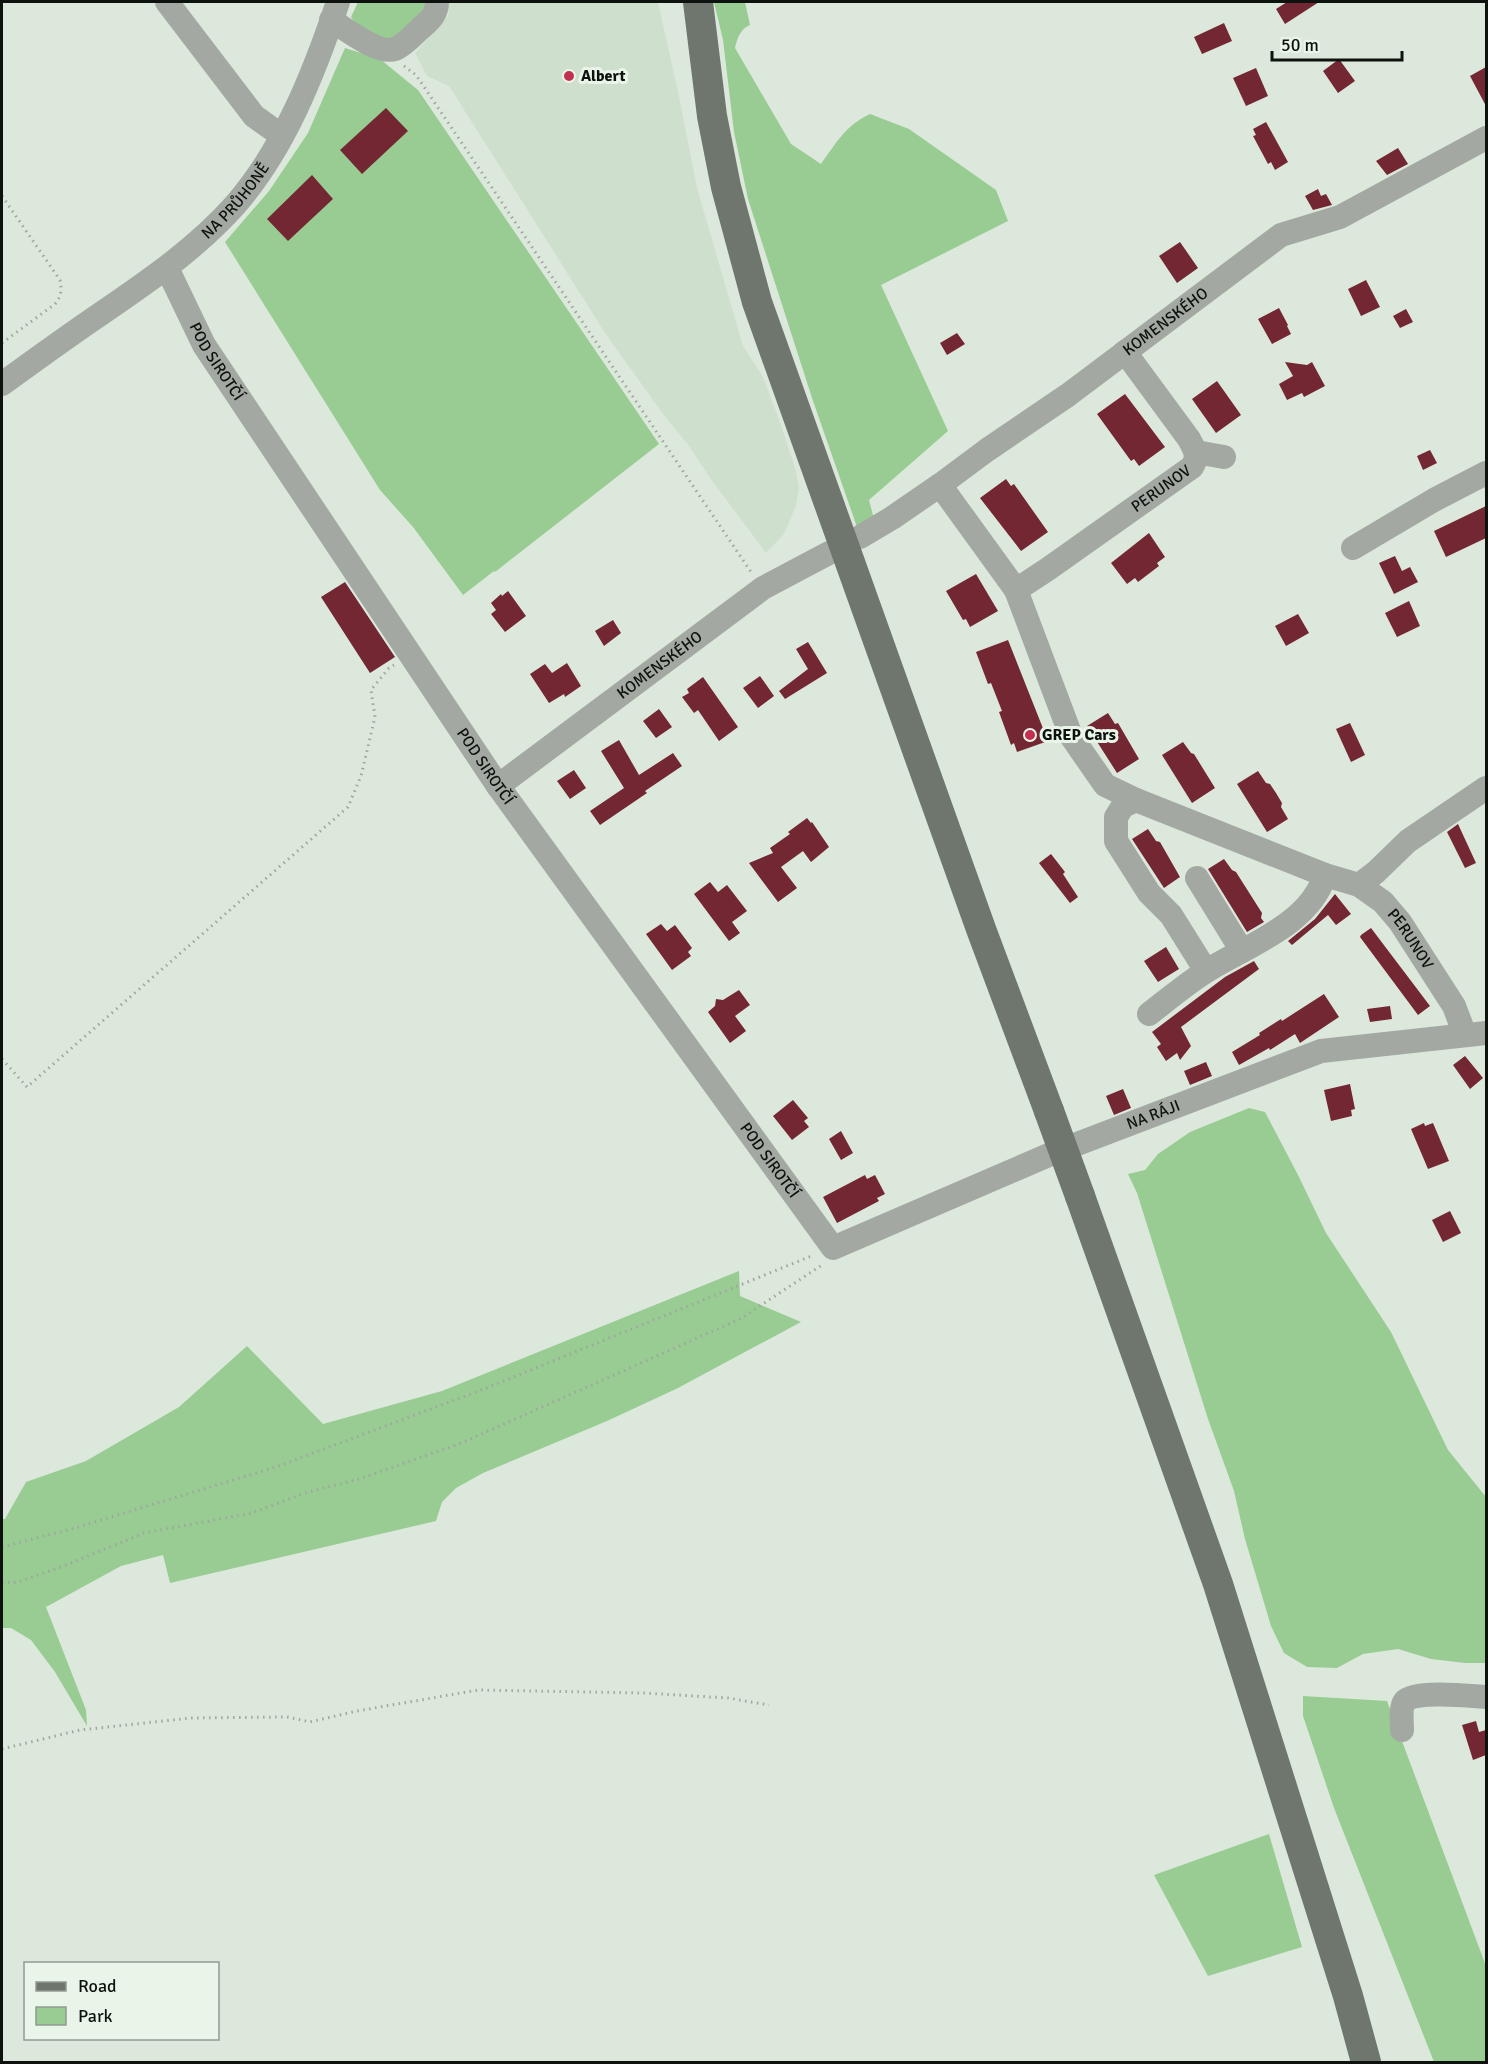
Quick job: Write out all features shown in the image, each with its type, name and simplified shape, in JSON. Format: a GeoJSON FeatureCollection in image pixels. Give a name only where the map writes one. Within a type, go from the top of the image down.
{"type":"FeatureCollection","features":[{"type":"Feature","properties":{"kind":"main road"},"geometry":{"type":"LineString","coordinates":[[698,2],[711,116],[723,176],[757,302],[1218,1584],[1345,1985],[1366,2062]]}},
{"type":"Feature","properties":{"kind":"street"},"geometry":{"type":"LineString","coordinates":[[167,2],[254,116],[282,136]]}},
{"type":"Feature","properties":{"kind":"street"},"geometry":{"type":"LineString","coordinates":[[334,11],[382,50],[393,50],[434,17],[437,2]]}},
{"type":"Feature","properties":{"kind":"street","name":"NA PRŮHONĚ"},"geometry":{"type":"LineString","coordinates":[[2,384],[167,268],[214,227],[237,202],[282,136],[307,83],[334,11]]}},
{"type":"Feature","properties":{"kind":"street","name":"KOMENSKÉHO"},"geometry":{"type":"LineString","coordinates":[[860,537],[892,518],[1068,395],[1281,235],[1340,217],[1486,138]]}},
{"type":"Feature","properties":{"kind":"street","name":"POD SIROTČÍ"},"geometry":{"type":"LineString","coordinates":[[167,268],[204,345],[498,786],[833,1248]]}},
{"type":"Feature","properties":{"kind":"street","name":"PERUNOV"},"geometry":{"type":"LineString","coordinates":[[1016,590],[1195,461],[1196,452],[1189,439],[1125,352]]}},
{"type":"Feature","properties":{"kind":"street"},"geometry":{"type":"LineString","coordinates":[[1196,452],[1224,457]]}},
{"type":"Feature","properties":{"kind":"street"},"geometry":{"type":"LineString","coordinates":[[1353,548],[1434,500],[1486,473]]}},
{"type":"Feature","properties":{"kind":"street","name":"PERUNOV"},"geometry":{"type":"LineString","coordinates":[[940,485],[1016,590],[1071,736],[1106,785],[1136,800],[1325,876],[1359,885],[1383,902],[1400,922],[1454,1006],[1476,1034]]}},
{"type":"Feature","properties":{"kind":"street","name":"KOMENSKÉHO"},"geometry":{"type":"LineString","coordinates":[[498,786],[763,588],[829,553]]}},
{"type":"Feature","properties":{"kind":"street"},"geometry":{"type":"LineString","coordinates":[[1359,885],[1421,832],[1486,788]]}},
{"type":"Feature","properties":{"kind":"street"},"geometry":{"type":"LineString","coordinates":[[1136,800],[1123,806],[1116,817],[1116,841],[1149,893],[1171,915],[1206,972]]}},
{"type":"Feature","properties":{"kind":"street"},"geometry":{"type":"LineString","coordinates":[[1149,1014],[1206,972],[1268,937],[1304,909],[1321,889],[1325,876]]}},
{"type":"Feature","properties":{"kind":"street"},"geometry":{"type":"LineString","coordinates":[[1197,878],[1242,951]]}},
{"type":"Feature","properties":{"kind":"street","name":"NA RÁJI"},"geometry":{"type":"LineString","coordinates":[[833,1248],[1051,1154],[1321,1051],[1476,1034]]}},
{"type":"Feature","properties":{"kind":"street"},"geometry":{"type":"LineString","coordinates":[[1402,1730],[1403,1704],[1413,1697],[1438,1695],[1486,1697]]}},
{"type":"Feature","properties":{"kind":"path"},"geometry":{"type":"LineString","coordinates":[[382,50],[416,75],[763,588]]}},
{"type":"Feature","properties":{"kind":"path"},"geometry":{"type":"LineString","coordinates":[[2,196],[60,280],[62,287],[55,304],[2,343]]}},
{"type":"Feature","properties":{"kind":"path"},"geometry":{"type":"LineString","coordinates":[[2,1059],[27,1087],[348,807],[361,776],[375,717],[371,690],[389,668],[410,655]]}},
{"type":"Feature","properties":{"kind":"path"},"geometry":{"type":"LineString","coordinates":[[2,1547],[75,1528],[276,1467],[484,1389],[833,1248]]}},
{"type":"Feature","properties":{"kind":"path"},"geometry":{"type":"LineString","coordinates":[[2,1583],[18,1582],[61,1567],[144,1533],[252,1513],[305,1492],[369,1476],[459,1444],[740,1319],[821,1267],[833,1248]]}},
{"type":"Feature","properties":{"kind":"path"},"geometry":{"type":"LineString","coordinates":[[2,1749],[80,1730],[191,1718],[287,1717],[310,1722],[357,1710],[478,1690],[656,1694],[728,1698],[769,1705]]}},
{"type":"Feature","properties":{"kind":"shaded area"},"geometry":{"type":"Polygon","coordinates":[[[447,2],[658,2],[697,188],[743,346],[762,375],[779,419],[799,487],[796,506],[784,534],[766,553],[607,336],[449,86],[427,76],[415,53],[449,14],[447,2]]]}},
{"type":"Feature","properties":{"kind":"green space"},"geometry":{"type":"Polygon","coordinates":[[[358,2],[428,2],[407,31],[386,42],[356,25],[351,17],[358,2]]]}},
{"type":"Feature","properties":{"kind":"green space"},"geometry":{"type":"Polygon","coordinates":[[[714,2],[745,2],[750,25],[741,32],[735,48],[791,144],[821,164],[848,129],[870,114],[909,129],[996,190],[1008,221],[881,285],[948,431],[869,500],[874,519],[857,527],[813,401],[748,199],[734,132],[723,40],[714,2]]]}},
{"type":"Feature","properties":{"kind":"green space"},"geometry":{"type":"Polygon","coordinates":[[[345,48],[380,59],[418,90],[659,444],[463,595],[413,527],[380,490],[225,242],[269,191],[308,133],[345,48]]]}},
{"type":"Feature","properties":{"kind":"green space"},"geometry":{"type":"Polygon","coordinates":[[[1249,1108],[1265,1112],[1326,1233],[1391,1332],[1448,1450],[1486,1497],[1486,1663],[1431,1659],[1398,1649],[1363,1654],[1337,1668],[1307,1667],[1284,1653],[1271,1626],[1245,1539],[1234,1491],[1208,1419],[1137,1193],[1128,1174],[1145,1170],[1158,1154],[1190,1132],[1249,1108]]]}},
{"type":"Feature","properties":{"kind":"green space"},"geometry":{"type":"Polygon","coordinates":[[[739,1271],[740,1296],[801,1322],[678,1388],[607,1421],[483,1473],[456,1488],[442,1502],[436,1521],[170,1583],[163,1555],[121,1566],[46,1607],[86,1710],[87,1726],[55,1672],[31,1640],[11,1628],[2,1628],[2,1519],[5,1519],[26,1482],[86,1461],[179,1407],[247,1346],[323,1424],[442,1391],[739,1271]]]}},
{"type":"Feature","properties":{"kind":"green space"},"geometry":{"type":"Polygon","coordinates":[[[1303,1696],[1387,1701],[1486,1966],[1486,2062],[1434,2062],[1334,1808],[1303,1716],[1303,1696]]]}},
{"type":"Feature","properties":{"kind":"green space"},"geometry":{"type":"Polygon","coordinates":[[[1269,1834],[1302,1947],[1208,1976],[1154,1875],[1269,1834]]]}},
{"type":"Feature","properties":{"kind":"building"},"geometry":{"type":"Polygon","coordinates":[[[1287,2],[1319,2],[1285,24],[1276,9],[1287,2]]]}},
{"type":"Feature","properties":{"kind":"building"},"geometry":{"type":"Polygon","coordinates":[[[1224,23],[1232,41],[1202,54],[1194,37],[1224,23]]]}},
{"type":"Feature","properties":{"kind":"building"},"geometry":{"type":"Polygon","coordinates":[[[1339,59],[1355,81],[1338,93],[1323,71],[1339,59]]]}},
{"type":"Feature","properties":{"kind":"building"},"geometry":{"type":"Polygon","coordinates":[[[1486,67],[1486,106],[1470,76],[1486,67]]]}},
{"type":"Feature","properties":{"kind":"building"},"geometry":{"type":"Polygon","coordinates":[[[1256,68],[1268,96],[1246,106],[1233,78],[1256,68]]]}},
{"type":"Feature","properties":{"kind":"building"},"geometry":{"type":"Polygon","coordinates":[[[386,108],[408,131],[362,174],[340,150],[386,108]]]}},
{"type":"Feature","properties":{"kind":"building"},"geometry":{"type":"Polygon","coordinates":[[[1266,122],[1288,162],[1275,170],[1271,162],[1268,164],[1253,136],[1256,135],[1253,129],[1266,122]]]}},
{"type":"Feature","properties":{"kind":"building"},"geometry":{"type":"Polygon","coordinates":[[[1398,148],[1408,164],[1387,175],[1376,161],[1398,148]]]}},
{"type":"Feature","properties":{"kind":"building"},"geometry":{"type":"Polygon","coordinates":[[[312,175],[333,199],[288,241],[267,219],[312,175]]]}},
{"type":"Feature","properties":{"kind":"building"},"geometry":{"type":"Polygon","coordinates":[[[1318,189],[1321,196],[1326,194],[1332,205],[1313,210],[1305,196],[1318,189]]]}},
{"type":"Feature","properties":{"kind":"building"},"geometry":{"type":"Polygon","coordinates":[[[1180,242],[1198,268],[1177,283],[1159,256],[1180,242]]]}},
{"type":"Feature","properties":{"kind":"building"},"geometry":{"type":"Polygon","coordinates":[[[1366,280],[1380,307],[1361,316],[1348,289],[1366,280]]]}},
{"type":"Feature","properties":{"kind":"building"},"geometry":{"type":"Polygon","coordinates":[[[1279,308],[1291,334],[1272,344],[1258,319],[1279,308]]]}},
{"type":"Feature","properties":{"kind":"building"},"geometry":{"type":"Polygon","coordinates":[[[1406,309],[1413,322],[1400,328],[1393,316],[1406,309]]]}},
{"type":"Feature","properties":{"kind":"building"},"geometry":{"type":"Polygon","coordinates":[[[957,333],[965,344],[947,355],[940,343],[957,333]]]}},
{"type":"Feature","properties":{"kind":"building"},"geometry":{"type":"Polygon","coordinates":[[[1285,362],[1307,365],[1312,362],[1325,386],[1304,397],[1302,393],[1287,400],[1279,384],[1293,376],[1285,362]]]}},
{"type":"Feature","properties":{"kind":"building"},"geometry":{"type":"Polygon","coordinates":[[[1217,381],[1241,415],[1216,433],[1192,399],[1217,381]]]}},
{"type":"Feature","properties":{"kind":"building"},"geometry":{"type":"Polygon","coordinates":[[[1125,394],[1165,447],[1139,466],[1134,459],[1131,461],[1097,414],[1125,394]]]}},
{"type":"Feature","properties":{"kind":"building"},"geometry":{"type":"Polygon","coordinates":[[[1430,450],[1437,463],[1423,470],[1417,456],[1430,450]]]}},
{"type":"Feature","properties":{"kind":"building"},"geometry":{"type":"Polygon","coordinates":[[[1006,479],[1011,486],[1014,484],[1048,532],[1021,551],[980,498],[1006,479]]]}},
{"type":"Feature","properties":{"kind":"building"},"geometry":{"type":"Polygon","coordinates":[[[1486,506],[1486,538],[1446,557],[1434,531],[1486,506]]]}},
{"type":"Feature","properties":{"kind":"building"},"geometry":{"type":"Polygon","coordinates":[[[1149,533],[1165,557],[1157,563],[1159,566],[1138,582],[1135,578],[1127,584],[1111,563],[1149,533]]]}},
{"type":"Feature","properties":{"kind":"building"},"geometry":{"type":"Polygon","coordinates":[[[1395,556],[1402,571],[1410,567],[1418,582],[1394,594],[1379,563],[1395,556]]]}},
{"type":"Feature","properties":{"kind":"building"},"geometry":{"type":"Polygon","coordinates":[[[976,574],[998,611],[970,627],[966,619],[963,620],[946,591],[976,574]]]}},
{"type":"Feature","properties":{"kind":"building"},"geometry":{"type":"Polygon","coordinates":[[[345,582],[395,657],[370,673],[321,597],[345,582]]]}},
{"type":"Feature","properties":{"kind":"building"},"geometry":{"type":"Polygon","coordinates":[[[508,591],[526,616],[505,632],[491,614],[496,610],[491,603],[508,591]]]}},
{"type":"Feature","properties":{"kind":"building"},"geometry":{"type":"Polygon","coordinates":[[[1409,601],[1420,626],[1397,637],[1385,613],[1409,601]]]}},
{"type":"Feature","properties":{"kind":"building"},"geometry":{"type":"Polygon","coordinates":[[[1298,614],[1309,633],[1286,646],[1275,626],[1298,614]]]}},
{"type":"Feature","properties":{"kind":"building"},"geometry":{"type":"Polygon","coordinates":[[[613,620],[621,633],[604,646],[595,631],[613,620]]]}},
{"type":"Feature","properties":{"kind":"building"},"geometry":{"type":"Polygon","coordinates":[[[1008,640],[1048,741],[1017,752],[1014,743],[1011,745],[999,712],[1002,711],[991,683],[988,684],[976,652],[1008,640]]]}},
{"type":"Feature","properties":{"kind":"building"},"geometry":{"type":"Polygon","coordinates":[[[808,642],[827,673],[785,699],[779,691],[808,669],[796,649],[808,642]]]}},
{"type":"Feature","properties":{"kind":"building"},"geometry":{"type":"Polygon","coordinates":[[[567,663],[581,686],[565,697],[564,694],[549,703],[530,674],[545,664],[552,673],[567,663]]]}},
{"type":"Feature","properties":{"kind":"building"},"geometry":{"type":"Polygon","coordinates":[[[760,676],[774,696],[758,708],[743,688],[760,676]]]}},
{"type":"Feature","properties":{"kind":"building"},"geometry":{"type":"Polygon","coordinates":[[[703,677],[738,727],[719,741],[698,710],[694,713],[682,697],[689,693],[687,689],[703,677]]]}},
{"type":"Feature","properties":{"kind":"building"},"geometry":{"type":"Polygon","coordinates":[[[659,709],[672,727],[656,738],[643,721],[659,709]]]}},
{"type":"Feature","properties":{"kind":"building"},"geometry":{"type":"Polygon","coordinates":[[[1108,713],[1115,724],[1118,723],[1139,759],[1117,773],[1087,726],[1108,713]]]}},
{"type":"Feature","properties":{"kind":"building"},"geometry":{"type":"Polygon","coordinates":[[[1350,723],[1365,755],[1351,762],[1336,729],[1350,723]]]}},
{"type":"Feature","properties":{"kind":"building"},"geometry":{"type":"Polygon","coordinates":[[[619,740],[639,775],[673,753],[682,766],[600,825],[590,811],[624,788],[601,751],[619,740]]]}},
{"type":"Feature","properties":{"kind":"building"},"geometry":{"type":"Polygon","coordinates":[[[1183,742],[1194,754],[1215,788],[1192,803],[1162,755],[1183,742]]]}},
{"type":"Feature","properties":{"kind":"building"},"geometry":{"type":"Polygon","coordinates":[[[574,770],[586,788],[570,799],[557,781],[574,770]]]}},
{"type":"Feature","properties":{"kind":"building"},"geometry":{"type":"Polygon","coordinates":[[[1258,771],[1276,793],[1288,819],[1267,832],[1237,784],[1258,771]]]}},
{"type":"Feature","properties":{"kind":"building"},"geometry":{"type":"Polygon","coordinates":[[[807,818],[829,847],[811,862],[803,851],[781,867],[797,888],[778,902],[749,863],[773,853],[770,848],[807,818]]]}},
{"type":"Feature","properties":{"kind":"building"},"geometry":{"type":"Polygon","coordinates":[[[1458,824],[1476,863],[1465,868],[1447,832],[1458,824]]]}},
{"type":"Feature","properties":{"kind":"building"},"geometry":{"type":"Polygon","coordinates":[[[1148,829],[1156,841],[1160,842],[1180,877],[1164,888],[1132,839],[1148,829]]]}},
{"type":"Feature","properties":{"kind":"building"},"geometry":{"type":"Polygon","coordinates":[[[1051,854],[1065,872],[1063,874],[1078,897],[1070,903],[1039,863],[1051,854]]]}},
{"type":"Feature","properties":{"kind":"building"},"geometry":{"type":"Polygon","coordinates":[[[1224,859],[1236,872],[1262,913],[1261,918],[1264,922],[1247,932],[1208,869],[1224,859]]]}},
{"type":"Feature","properties":{"kind":"building"},"geometry":{"type":"Polygon","coordinates":[[[710,882],[718,892],[727,885],[747,911],[732,922],[740,933],[729,941],[694,894],[710,882]]]}},
{"type":"Feature","properties":{"kind":"building"},"geometry":{"type":"Polygon","coordinates":[[[1335,894],[1351,914],[1336,925],[1328,915],[1292,945],[1288,941],[1315,919],[1335,894]]]}},
{"type":"Feature","properties":{"kind":"building"},"geometry":{"type":"Polygon","coordinates":[[[661,924],[667,931],[675,925],[692,948],[688,952],[691,956],[672,970],[646,934],[661,924]]]}},
{"type":"Feature","properties":{"kind":"building"},"geometry":{"type":"Polygon","coordinates":[[[1371,928],[1430,1006],[1418,1015],[1360,937],[1371,928]]]}},
{"type":"Feature","properties":{"kind":"building"},"geometry":{"type":"Polygon","coordinates":[[[1166,947],[1179,969],[1158,982],[1144,961],[1166,947]]]}},
{"type":"Feature","properties":{"kind":"building"},"geometry":{"type":"Polygon","coordinates":[[[1254,961],[1259,969],[1181,1027],[1191,1046],[1180,1060],[1177,1053],[1166,1061],[1157,1047],[1161,1044],[1152,1032],[1225,977],[1254,961]]]}},
{"type":"Feature","properties":{"kind":"building"},"geometry":{"type":"Polygon","coordinates":[[[739,990],[750,1005],[735,1016],[746,1031],[730,1043],[708,1012],[715,1006],[716,999],[723,1000],[739,990]]]}},
{"type":"Feature","properties":{"kind":"building"},"geometry":{"type":"Polygon","coordinates":[[[1324,994],[1339,1017],[1300,1043],[1295,1034],[1270,1050],[1269,1048],[1239,1065],[1232,1052],[1324,994]]]}},
{"type":"Feature","properties":{"kind":"building"},"geometry":{"type":"Polygon","coordinates":[[[1390,1006],[1392,1019],[1370,1022],[1367,1009],[1390,1006]]]}},
{"type":"Feature","properties":{"kind":"building"},"geometry":{"type":"Polygon","coordinates":[[[1465,1056],[1483,1078],[1470,1089],[1453,1065],[1465,1056]]]}},
{"type":"Feature","properties":{"kind":"building"},"geometry":{"type":"Polygon","coordinates":[[[1206,1062],[1212,1076],[1190,1085],[1184,1071],[1206,1062]]]}},
{"type":"Feature","properties":{"kind":"building"},"geometry":{"type":"Polygon","coordinates":[[[1350,1084],[1355,1109],[1351,1110],[1352,1116],[1331,1121],[1324,1090],[1350,1084]]]}},
{"type":"Feature","properties":{"kind":"building"},"geometry":{"type":"Polygon","coordinates":[[[1123,1089],[1131,1108],[1114,1115],[1106,1096],[1123,1089]]]}},
{"type":"Feature","properties":{"kind":"building"},"geometry":{"type":"Polygon","coordinates":[[[793,1100],[808,1118],[804,1121],[809,1127],[792,1140],[773,1116],[793,1100]]]}},
{"type":"Feature","properties":{"kind":"building"},"geometry":{"type":"Polygon","coordinates":[[[1424,1123],[1425,1126],[1433,1123],[1449,1161],[1428,1169],[1411,1129],[1424,1123]]]}},
{"type":"Feature","properties":{"kind":"building"},"geometry":{"type":"Polygon","coordinates":[[[841,1131],[853,1153],[841,1160],[829,1139],[841,1131]]]}},
{"type":"Feature","properties":{"kind":"building"},"geometry":{"type":"Polygon","coordinates":[[[865,1175],[867,1179],[875,1175],[885,1194],[877,1198],[879,1201],[837,1223],[823,1197],[865,1175]]]}},
{"type":"Feature","properties":{"kind":"building"},"geometry":{"type":"Polygon","coordinates":[[[1450,1211],[1461,1233],[1443,1242],[1432,1220],[1450,1211]]]}},
{"type":"Feature","properties":{"kind":"building"},"geometry":{"type":"Polygon","coordinates":[[[1476,1721],[1479,1732],[1486,1730],[1486,1755],[1473,1760],[1462,1725],[1476,1721]]]}},
{"type":"Feature","properties":{"kind":"place","name":"Albert"},"geometry":{"type":"Point","coordinates":[569,76]}},
{"type":"Feature","properties":{"kind":"place","name":"GREP Cars"},"geometry":{"type":"Point","coordinates":[1030,735]}}]}
